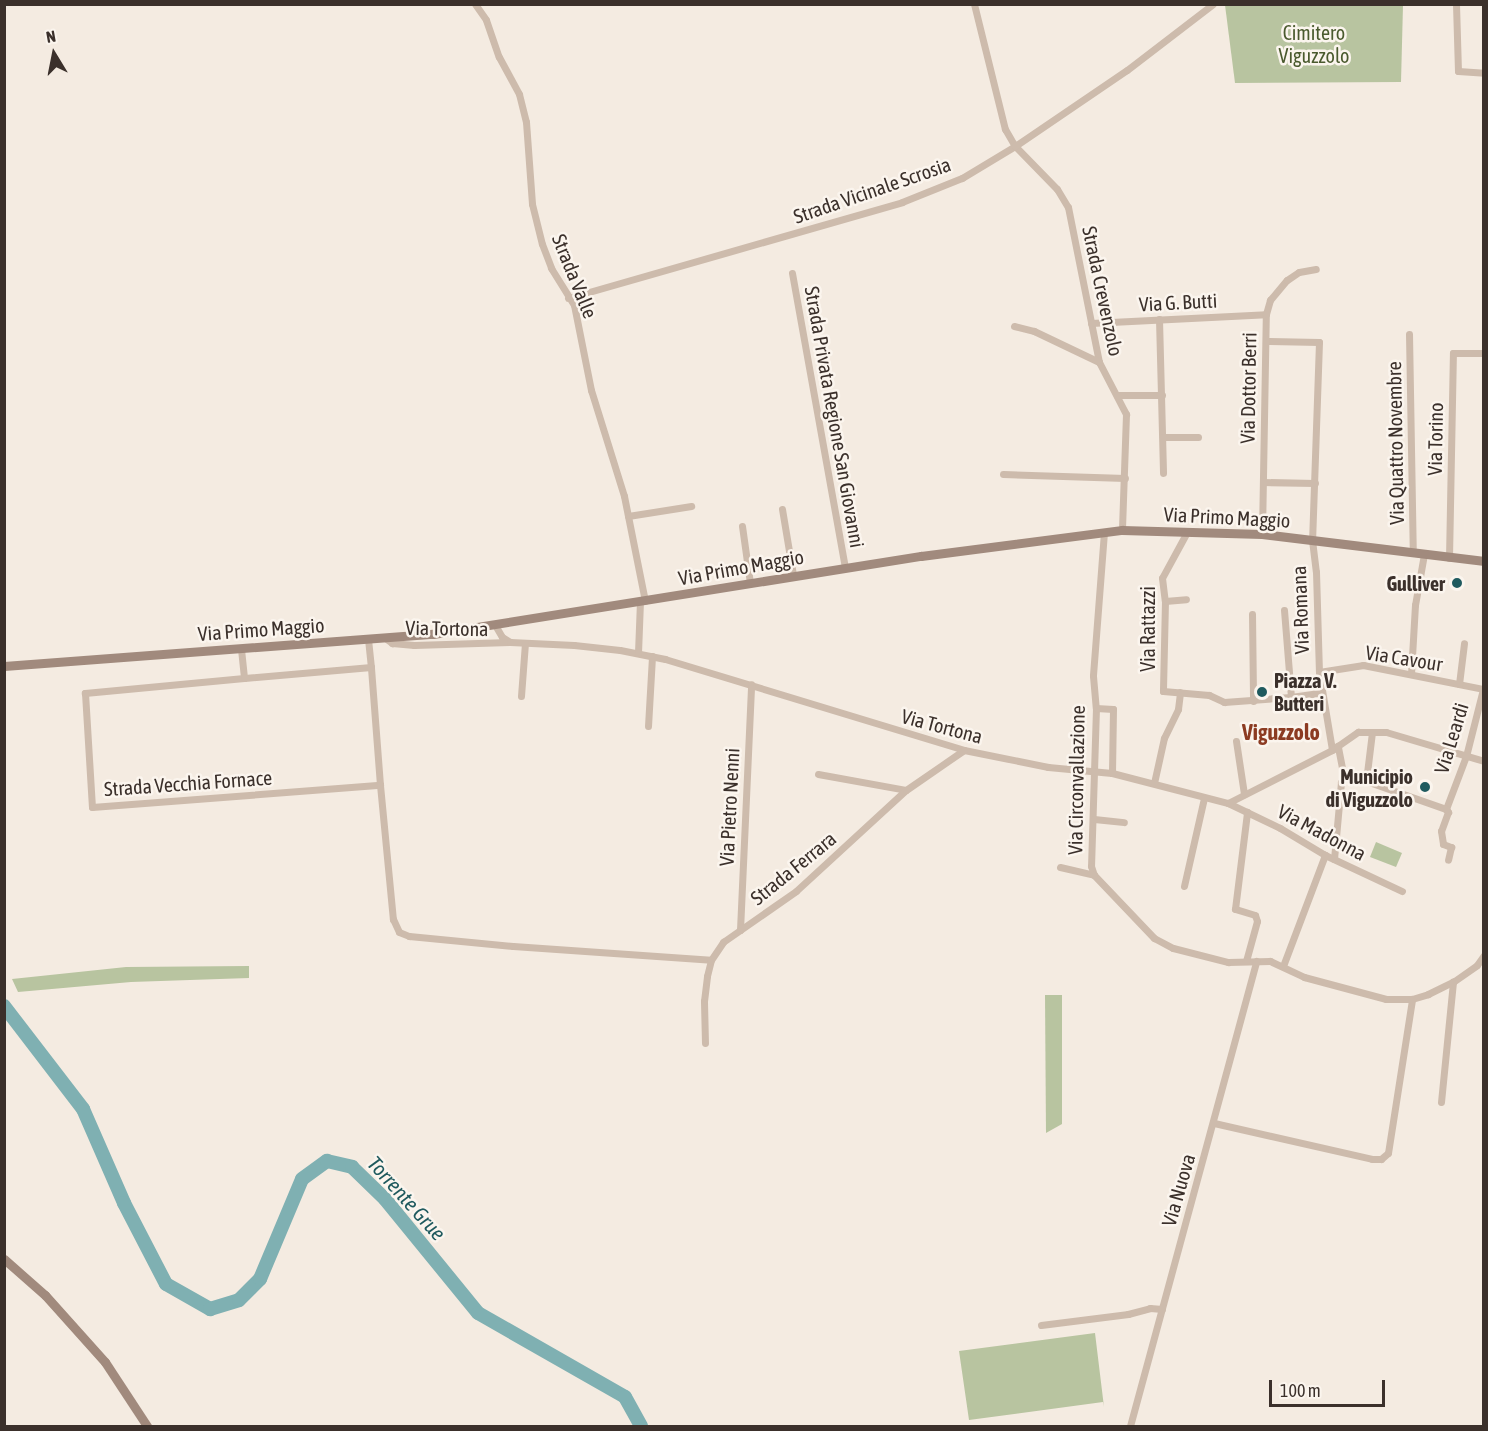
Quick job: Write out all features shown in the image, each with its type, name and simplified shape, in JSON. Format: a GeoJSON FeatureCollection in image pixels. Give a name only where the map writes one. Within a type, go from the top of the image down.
{"type":"FeatureCollection","features":[{"type":"Feature","properties":{"kind":"main road","name":"Via Primo Maggio"},"geometry":{"type":"LineString","coordinates":[[4,666],[385,638],[495,625],[793,575],[1048,537],[1122,530],[1262,534],[1484,561]]}},
{"type":"Feature","properties":{"kind":"main road"},"geometry":{"type":"LineString","coordinates":[[4,1259],[45,1295],[105,1362],[147,1426]]}},
{"type":"Feature","properties":{"kind":"street","name":"Strada Valle"},"geometry":{"type":"LineString","coordinates":[[475,4],[486,20],[499,57],[519,94],[526,122],[532,204],[542,244],[551,268],[574,305],[591,390],[628,516],[642,602],[638,653]]}},
{"type":"Feature","properties":{"kind":"street","name":"Strada Crevenzolo"},"geometry":{"type":"LineString","coordinates":[[974,4],[1005,129],[1016,146],[1057,189],[1068,207],[1099,362],[1126,414],[1122,530]]}},
{"type":"Feature","properties":{"kind":"street","name":"Strada Vicinale Scrosia"},"geometry":{"type":"LineString","coordinates":[[568,298],[902,202],[962,178],[1016,146],[1127,70],[1213,4]]}},
{"type":"Feature","properties":{"kind":"street"},"geometry":{"type":"LineString","coordinates":[[1456,4],[1458,71],[1484,73]]}},
{"type":"Feature","properties":{"kind":"street","name":"Via Dottor Berri"},"geometry":{"type":"LineString","coordinates":[[1262,534],[1266,315],[1270,300],[1287,280],[1299,272],[1316,269]]}},
{"type":"Feature","properties":{"kind":"street","name":"Strada Privata Regione San Giovanni"},"geometry":{"type":"LineString","coordinates":[[792,273],[845,568]]}},
{"type":"Feature","properties":{"kind":"street","name":"Via G. Butti"},"geometry":{"type":"LineString","coordinates":[[1091,323],[1266,315]]}},
{"type":"Feature","properties":{"kind":"street"},"geometry":{"type":"LineString","coordinates":[[1160,319],[1163,473]]}},
{"type":"Feature","properties":{"kind":"street"},"geometry":{"type":"LineString","coordinates":[[1014,326],[1034,331],[1099,362]]}},
{"type":"Feature","properties":{"kind":"street","name":"Via Quattro Novembre"},"geometry":{"type":"LineString","coordinates":[[1409,334],[1413,553]]}},
{"type":"Feature","properties":{"kind":"street","name":"Via Romana"},"geometry":{"type":"LineString","coordinates":[[1266,341],[1319,342],[1312,540],[1316,572],[1319,672],[1321,693],[1344,778]]}},
{"type":"Feature","properties":{"kind":"street","name":"Via Torino"},"geometry":{"type":"LineString","coordinates":[[1449,558],[1453,352],[1484,353]]}},
{"type":"Feature","properties":{"kind":"street"},"geometry":{"type":"LineString","coordinates":[[1117,395],[1162,395]]}},
{"type":"Feature","properties":{"kind":"street"},"geometry":{"type":"LineString","coordinates":[[1163,437],[1198,437]]}},
{"type":"Feature","properties":{"kind":"street"},"geometry":{"type":"LineString","coordinates":[[1003,474],[1125,478]]}},
{"type":"Feature","properties":{"kind":"street"},"geometry":{"type":"LineString","coordinates":[[1263,482],[1315,483]]}},
{"type":"Feature","properties":{"kind":"street"},"geometry":{"type":"LineString","coordinates":[[628,516],[692,506]]}},
{"type":"Feature","properties":{"kind":"street"},"geometry":{"type":"LineString","coordinates":[[782,509],[793,575]]}},
{"type":"Feature","properties":{"kind":"street"},"geometry":{"type":"LineString","coordinates":[[741,526],[750,583]]}},
{"type":"Feature","properties":{"kind":"street","name":"Via Circonvallazione"},"geometry":{"type":"LineString","coordinates":[[1104,532],[1093,676],[1096,708],[1091,866],[1094,875],[1154,938],[1173,948],[1219,961],[1270,961],[1304,977],[1386,999],[1412,999],[1453,982],[1477,965],[1484,955]]}},
{"type":"Feature","properties":{"kind":"street","name":"Via Rattazzi"},"geometry":{"type":"LineString","coordinates":[[1154,783],[1164,738],[1178,709],[1180,692],[1162,691],[1165,601],[1162,578],[1187,532]]}},
{"type":"Feature","properties":{"kind":"street"},"geometry":{"type":"LineString","coordinates":[[1411,674],[1414,605],[1424,554]]}},
{"type":"Feature","properties":{"kind":"street"},"geometry":{"type":"LineString","coordinates":[[1165,601],[1186,599]]}},
{"type":"Feature","properties":{"kind":"street"},"geometry":{"type":"LineString","coordinates":[[1284,610],[1291,693]]}},
{"type":"Feature","properties":{"kind":"street"},"geometry":{"type":"LineString","coordinates":[[1251,614],[1253,701]]}},
{"type":"Feature","properties":{"kind":"street","name":"Via Tortona"},"geometry":{"type":"LineString","coordinates":[[495,625],[502,637],[510,642]]}},
{"type":"Feature","properties":{"kind":"street","name":"Via Tortona"},"geometry":{"type":"LineString","coordinates":[[385,638],[392,643],[414,645],[510,642],[574,645],[638,653],[751,684],[964,750],[1038,765],[1112,773],[1228,803]]}},
{"type":"Feature","properties":{"kind":"street"},"geometry":{"type":"LineString","coordinates":[[368,639],[393,919],[399,932],[409,936],[513,946],[711,960]]}},
{"type":"Feature","properties":{"kind":"street"},"geometry":{"type":"LineString","coordinates":[[521,696],[525,643]]}},
{"type":"Feature","properties":{"kind":"street"},"geometry":{"type":"LineString","coordinates":[[1459,684],[1464,643]]}},
{"type":"Feature","properties":{"kind":"street"},"geometry":{"type":"LineString","coordinates":[[241,649],[244,678]]}},
{"type":"Feature","properties":{"kind":"street"},"geometry":{"type":"LineString","coordinates":[[648,726],[652,656]]}},
{"type":"Feature","properties":{"kind":"street","name":"Via Cavour"},"geometry":{"type":"LineString","coordinates":[[1319,672],[1363,665],[1483,689]]}},
{"type":"Feature","properties":{"kind":"street","name":"Strada Vecchia Fornace"},"geometry":{"type":"LineString","coordinates":[[370,667],[85,693],[92,807],[380,785]]}},
{"type":"Feature","properties":{"kind":"street","name":"Via Pietro Nenni"},"geometry":{"type":"LineString","coordinates":[[740,930],[751,684]]}},
{"type":"Feature","properties":{"kind":"street","name":"Via Leardi"},"geometry":{"type":"LineString","coordinates":[[1448,860],[1451,847],[1443,844],[1441,836],[1448,812],[1446,809],[1466,756],[1483,689]]}},
{"type":"Feature","properties":{"kind":"street"},"geometry":{"type":"LineString","coordinates":[[1180,692],[1209,694],[1224,702],[1253,701],[1291,693],[1321,693]]}},
{"type":"Feature","properties":{"kind":"street"},"geometry":{"type":"LineString","coordinates":[[1096,708],[1113,709],[1112,773]]}},
{"type":"Feature","properties":{"kind":"street"},"geometry":{"type":"LineString","coordinates":[[1228,803],[1335,748],[1358,732],[1386,732],[1484,761]]}},
{"type":"Feature","properties":{"kind":"street"},"geometry":{"type":"LineString","coordinates":[[1366,781],[1372,732]]}},
{"type":"Feature","properties":{"kind":"street"},"geometry":{"type":"LineString","coordinates":[[1236,741],[1244,794]]}},
{"type":"Feature","properties":{"kind":"street","name":"Strada Ferrara"},"geometry":{"type":"LineString","coordinates":[[705,1043],[704,1001],[711,960],[723,942],[796,891],[906,790],[964,750]]}},
{"type":"Feature","properties":{"kind":"street"},"geometry":{"type":"LineString","coordinates":[[818,774],[906,790]]}},
{"type":"Feature","properties":{"kind":"street"},"geometry":{"type":"LineString","coordinates":[[1334,859],[1341,782],[1344,778],[1366,781],[1446,809]]}},
{"type":"Feature","properties":{"kind":"street"},"geometry":{"type":"LineString","coordinates":[[1184,886],[1204,798]]}},
{"type":"Feature","properties":{"kind":"street","name":"Via Madonna"},"geometry":{"type":"LineString","coordinates":[[1228,803],[1325,855],[1402,891]]}},
{"type":"Feature","properties":{"kind":"street"},"geometry":{"type":"LineString","coordinates":[[1246,961],[1257,921],[1255,915],[1235,909],[1247,812]]}},
{"type":"Feature","properties":{"kind":"street"},"geometry":{"type":"LineString","coordinates":[[1094,819],[1124,822]]}},
{"type":"Feature","properties":{"kind":"street"},"geometry":{"type":"LineString","coordinates":[[1283,966],[1325,855]]}},
{"type":"Feature","properties":{"kind":"street"},"geometry":{"type":"LineString","coordinates":[[1060,867],[1094,875]]}},
{"type":"Feature","properties":{"kind":"street","name":"Via Nuova"},"geometry":{"type":"LineString","coordinates":[[1130,1426],[1214,1123],[1256,961]]}},
{"type":"Feature","properties":{"kind":"street"},"geometry":{"type":"LineString","coordinates":[[1441,1102],[1453,982]]}},
{"type":"Feature","properties":{"kind":"street"},"geometry":{"type":"LineString","coordinates":[[1214,1123],[1372,1159],[1381,1159],[1388,1153],[1412,999]]}},
{"type":"Feature","properties":{"kind":"street"},"geometry":{"type":"LineString","coordinates":[[1041,1325],[1128,1314],[1150,1308],[1162,1310]]}},
{"type":"Feature","properties":{"kind":"green space","name":"Cimitero Viguzzolo"},"geometry":{"type":"Polygon","coordinates":[[[1225,5],[1403,5],[1401,82],[1235,83],[1225,5]]]}},
{"type":"Feature","properties":{"kind":"green space"},"geometry":{"type":"Polygon","coordinates":[[[1376,842],[1402,853],[1396,867],[1370,857],[1376,842]]]}},
{"type":"Feature","properties":{"kind":"green space"},"geometry":{"type":"Polygon","coordinates":[[[249,966],[249,978],[131,982],[18,992],[12,979],[126,967],[249,966]]]}},
{"type":"Feature","properties":{"kind":"green space"},"geometry":{"type":"Polygon","coordinates":[[[1045,995],[1062,995],[1062,1124],[1046,1133],[1045,995]]]}},
{"type":"Feature","properties":{"kind":"green space"},"geometry":{"type":"Polygon","coordinates":[[[1095,1333],[1104,1407],[1103,1402],[969,1420],[959,1351],[1095,1333]]]}},
{"type":"Feature","properties":{"kind":"waterway","name":"Torrente Grue"},"geometry":{"type":"LineString","coordinates":[[4,1006],[83,1109],[124,1203],[166,1284],[210,1309],[239,1300],[260,1279],[302,1179],[327,1161],[352,1167],[385,1199],[478,1313],[625,1397],[641,1426]]}},
{"type":"Feature","properties":{"kind":"place","name":"Gulliver"},"geometry":{"type":"Point","coordinates":[1457,583]}},
{"type":"Feature","properties":{"kind":"place","name":"Piazza V. Butteri"},"geometry":{"type":"Point","coordinates":[1262,692]}},
{"type":"Feature","properties":{"kind":"place","name":"Municipio di Viguzzolo"},"geometry":{"type":"Point","coordinates":[1425,787]}},
{"type":"Feature","properties":{"kind":"district","name":"Viguzzolo"},"geometry":{"type":"Point","coordinates":[1281,733]}}]}
